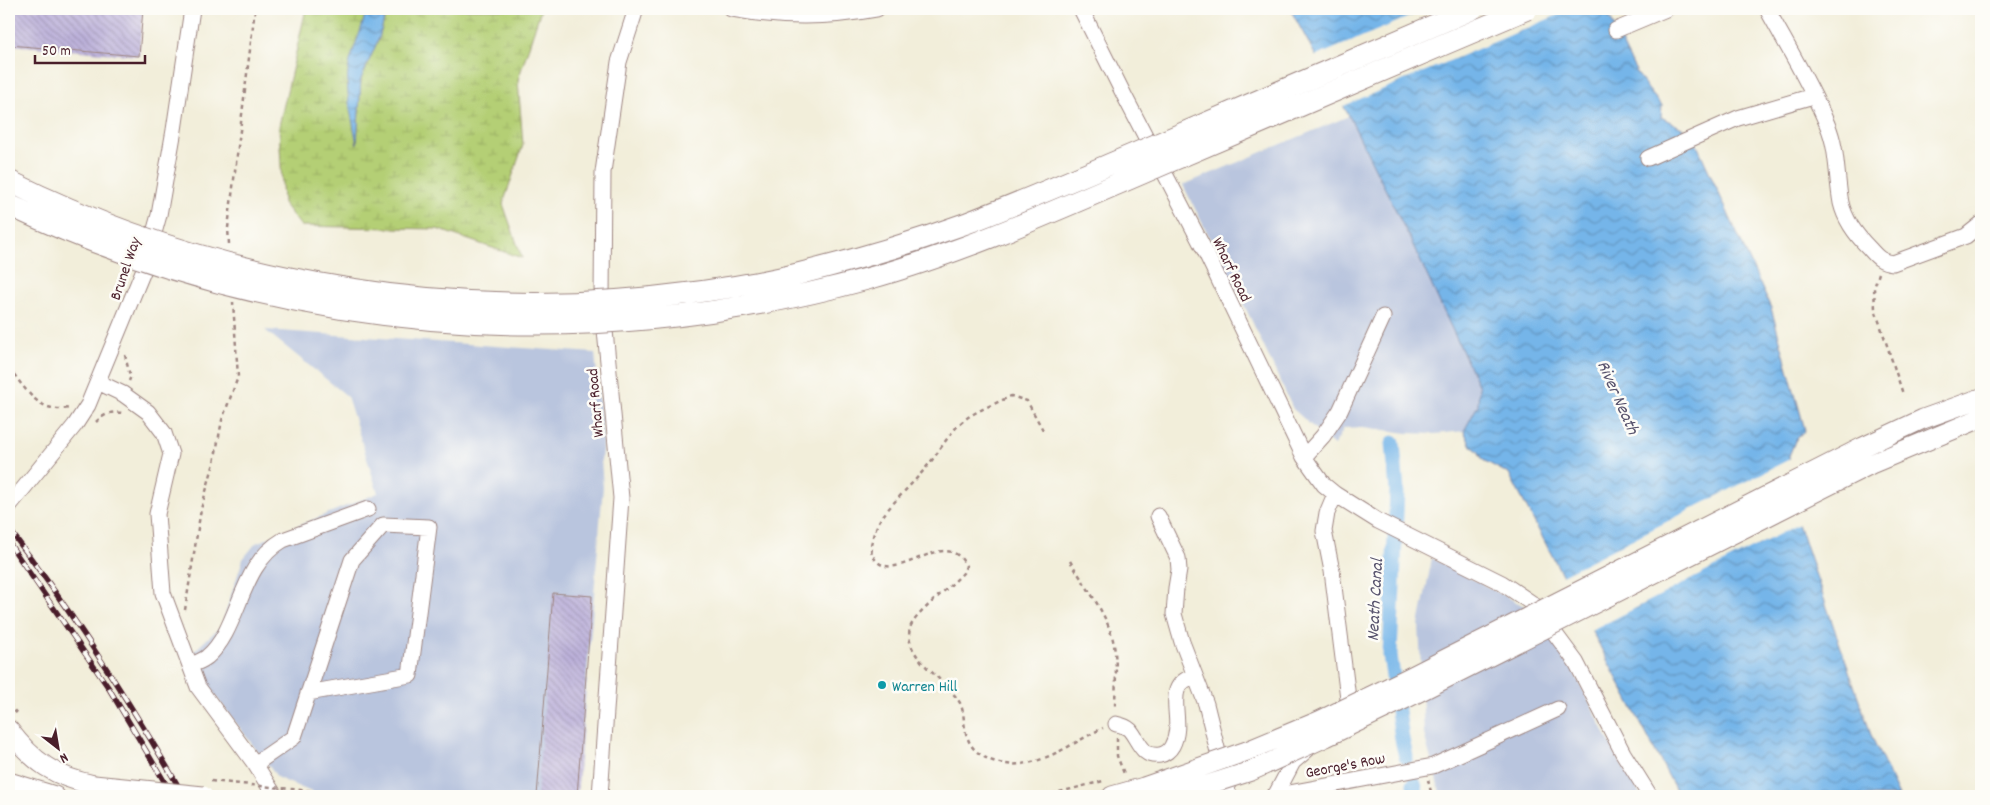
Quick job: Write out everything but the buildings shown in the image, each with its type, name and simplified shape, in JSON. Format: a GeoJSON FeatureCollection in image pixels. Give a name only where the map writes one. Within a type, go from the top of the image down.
{"type":"FeatureCollection","features":[{"type":"Feature","properties":{"kind":"highway"},"geometry":{"type":"LineString","coordinates":[[9,181],[90,218],[174,248],[315,283],[417,297],[506,302],[581,302],[668,296],[793,276],[878,253],[960,225],[1104,166],[1472,9]]}},
{"type":"Feature","properties":{"kind":"highway"},"geometry":{"type":"LineString","coordinates":[[9,205],[84,238],[182,272],[260,293],[356,311],[446,322],[566,324],[648,320],[732,310],[871,278],[968,246],[1065,207],[1526,9]]}},
{"type":"Feature","properties":{"kind":"main road"},"geometry":{"type":"LineString","coordinates":[[1109,788],[1238,754],[1319,721],[1406,679],[1863,447],[1923,419],[1981,398]]}},
{"type":"Feature","properties":{"kind":"main road"},"geometry":{"type":"LineString","coordinates":[[1173,796],[1251,770],[1326,737],[1870,464],[1981,418]]}},
{"type":"Feature","properties":{"kind":"main road"},"geometry":{"type":"LineString","coordinates":[[15,725],[25,751],[37,762],[76,782],[94,785],[204,788]]}},
{"type":"Feature","properties":{"kind":"main road"},"geometry":{"type":"LineString","coordinates":[[9,782],[54,796]]}},
{"type":"Feature","properties":{"kind":"street","name":"Brunel Way"},"geometry":{"type":"LineString","coordinates":[[9,506],[74,426],[88,405],[144,269],[159,215],[192,9]]}},
{"type":"Feature","properties":{"kind":"street","name":"Wharf Road"},"geometry":{"type":"LineString","coordinates":[[600,796],[621,498],[602,299],[603,172],[619,62],[636,9]]}},
{"type":"Feature","properties":{"kind":"street"},"geometry":{"type":"LineString","coordinates":[[731,9],[767,14],[798,15],[837,14],[877,9]]}},
{"type":"Feature","properties":{"kind":"street","name":"Wharf Road"},"geometry":{"type":"LineString","coordinates":[[1082,9],[1125,97],[1205,251],[1304,457],[1324,485],[1378,521],[1502,583],[1534,604],[1576,662],[1623,753],[1650,796]]}},
{"type":"Feature","properties":{"kind":"street"},"geometry":{"type":"LineString","coordinates":[[1616,30],[1666,9]]}},
{"type":"Feature","properties":{"kind":"street"},"geometry":{"type":"LineString","coordinates":[[1767,9],[1828,125],[1836,153],[1842,203],[1848,221],[1860,239],[1878,257],[1893,263],[1966,236],[1981,224]]}},
{"type":"Feature","properties":{"kind":"street"},"geometry":{"type":"LineString","coordinates":[[1648,158],[1738,118],[1813,96]]}},
{"type":"Feature","properties":{"kind":"street"},"geometry":{"type":"LineString","coordinates":[[1304,457],[1323,436],[1340,412],[1383,317]]}},
{"type":"Feature","properties":{"kind":"street"},"geometry":{"type":"LineString","coordinates":[[98,382],[123,394],[148,412],[164,433],[171,454],[157,514],[163,593],[198,687],[255,764],[275,796]]}},
{"type":"Feature","properties":{"kind":"street"},"geometry":{"type":"LineString","coordinates":[[1274,796],[1292,762],[1345,718],[1348,698],[1332,571],[1324,531],[1327,513],[1335,494]]}},
{"type":"Feature","properties":{"kind":"street"},"geometry":{"type":"LineString","coordinates":[[190,666],[205,658],[218,644],[242,592],[259,562],[274,545],[290,537],[368,509]]}},
{"type":"Feature","properties":{"kind":"street"},"geometry":{"type":"LineString","coordinates":[[1158,516],[1178,558],[1180,570],[1176,588],[1174,614],[1206,704],[1229,796]]}},
{"type":"Feature","properties":{"kind":"street"},"geometry":{"type":"LineString","coordinates":[[255,764],[294,737],[308,693],[352,560],[383,525],[429,527],[410,675],[308,693]]}},
{"type":"Feature","properties":{"kind":"street"},"geometry":{"type":"LineString","coordinates":[[1116,724],[1122,725],[1129,730],[1141,749],[1151,755],[1162,755],[1170,749],[1177,737],[1178,716],[1175,695],[1178,686],[1187,678],[1195,676]]}},
{"type":"Feature","properties":{"kind":"street","name":"George's Row"},"geometry":{"type":"LineString","coordinates":[[1274,796],[1398,772],[1425,769],[1558,709]]}},
{"type":"Feature","properties":{"kind":"path"},"geometry":{"type":"LineString","coordinates":[[229,248],[228,228],[255,9]]}},
{"type":"Feature","properties":{"kind":"path"},"geometry":{"type":"LineString","coordinates":[[1878,257],[1874,288],[1875,309],[1903,394]]}},
{"type":"Feature","properties":{"kind":"path"},"geometry":{"type":"LineString","coordinates":[[177,632],[183,623],[201,509],[214,463],[222,420],[238,377],[233,298]]}},
{"type":"Feature","properties":{"kind":"path"},"geometry":{"type":"LineString","coordinates":[[9,368],[40,405],[62,410],[88,405]]}},
{"type":"Feature","properties":{"kind":"path"},"geometry":{"type":"LineString","coordinates":[[1043,430],[1027,401],[1011,396],[968,418],[954,429],[928,467],[879,520],[871,549],[878,563],[886,567],[895,566],[937,552],[948,551],[962,558],[966,566],[963,573],[919,614],[910,627],[910,644],[920,660],[956,698],[961,706],[968,739],[974,750],[985,758],[999,763],[1017,764],[1032,762],[1055,754],[1080,739],[1116,724]]}},
{"type":"Feature","properties":{"kind":"path"},"geometry":{"type":"LineString","coordinates":[[1070,561],[1101,612],[1112,638],[1116,663],[1117,756],[1125,776],[1138,781]]}},
{"type":"Feature","properties":{"kind":"path"},"geometry":{"type":"LineString","coordinates":[[9,704],[15,725]]}},
{"type":"Feature","properties":{"kind":"path"},"geometry":{"type":"LineString","coordinates":[[204,788],[361,796]]}},
{"type":"Feature","properties":{"kind":"path"},"geometry":{"type":"LineString","coordinates":[[1044,796],[1109,788]]}},
{"type":"Feature","properties":{"kind":"shaded area"},"geometry":{"type":"Polygon","coordinates":[[[1349,116],[1412,243],[1479,387],[1478,405],[1464,431],[1435,434],[1407,433],[1363,427],[1344,428],[1334,446],[1293,409],[1250,317],[1183,185],[1349,116]]]}},
{"type":"Feature","properties":{"kind":"shaded area"},"geometry":{"type":"Polygon","coordinates":[[[265,330],[595,353],[603,441],[601,460],[603,487],[577,796],[321,796],[278,778],[200,676],[191,654],[221,626],[243,559],[256,543],[378,493],[347,396],[265,330]]]}},
{"type":"Feature","properties":{"kind":"shaded area"},"geometry":{"type":"Polygon","coordinates":[[[1432,558],[1526,607],[1560,644],[1616,755],[1641,796],[1441,796],[1424,734],[1419,625],[1432,558]]]}},
{"type":"Feature","properties":{"kind":"green space"},"geometry":{"type":"Polygon","coordinates":[[[306,9],[366,9],[364,24],[350,62],[357,140],[361,79],[379,38],[387,9],[541,9],[518,80],[523,145],[503,204],[522,258],[437,229],[301,226],[283,203],[279,126],[306,9]]]}},
{"type":"Feature","properties":{"kind":"water"},"geometry":{"type":"Polygon","coordinates":[[[366,9],[387,9],[379,38],[361,79],[357,144],[347,82],[350,61],[366,9]]]}},
{"type":"Feature","properties":{"kind":"water","name":"River Neath"},"geometry":{"type":"Polygon","coordinates":[[[1290,9],[1606,9],[1644,84],[1662,105],[1661,117],[1686,130],[1697,145],[1771,308],[1805,430],[1795,441],[1789,456],[1798,524],[1872,737],[1899,796],[1679,796],[1509,474],[1483,460],[1478,451],[1471,446],[1464,431],[1478,405],[1479,387],[1412,243],[1349,116],[1290,9]]]}},
{"type":"Feature","properties":{"kind":"pier"},"geometry":{"type":"Polygon","coordinates":[[[1428,9],[1572,9],[1341,107],[1314,57],[1428,9]]]}},
{"type":"Feature","properties":{"kind":"pier"},"geometry":{"type":"Polygon","coordinates":[[[1792,458],[1801,523],[1589,632],[1560,576],[1792,458]]]}},
{"type":"Feature","properties":{"kind":"waterway","name":"Neath Canal"},"geometry":{"type":"LineString","coordinates":[[1393,443],[1397,491],[1390,655],[1406,757]]}},
{"type":"Feature","properties":{"kind":"waterway","name":"Neath Canal"},"geometry":{"type":"LineString","coordinates":[[1414,784],[1417,796]]}},
{"type":"Feature","properties":{"kind":"railway"},"geometry":{"type":"LineString","coordinates":[[9,529],[56,593],[101,660],[184,796]]}},
{"type":"Feature","properties":{"kind":"railway"},"geometry":{"type":"LineString","coordinates":[[9,543],[108,687],[173,796]]}},
{"type":"Feature","properties":{"kind":"place","name":"Warren Hill"},"geometry":{"type":"Point","coordinates":[882,685]}}]}
